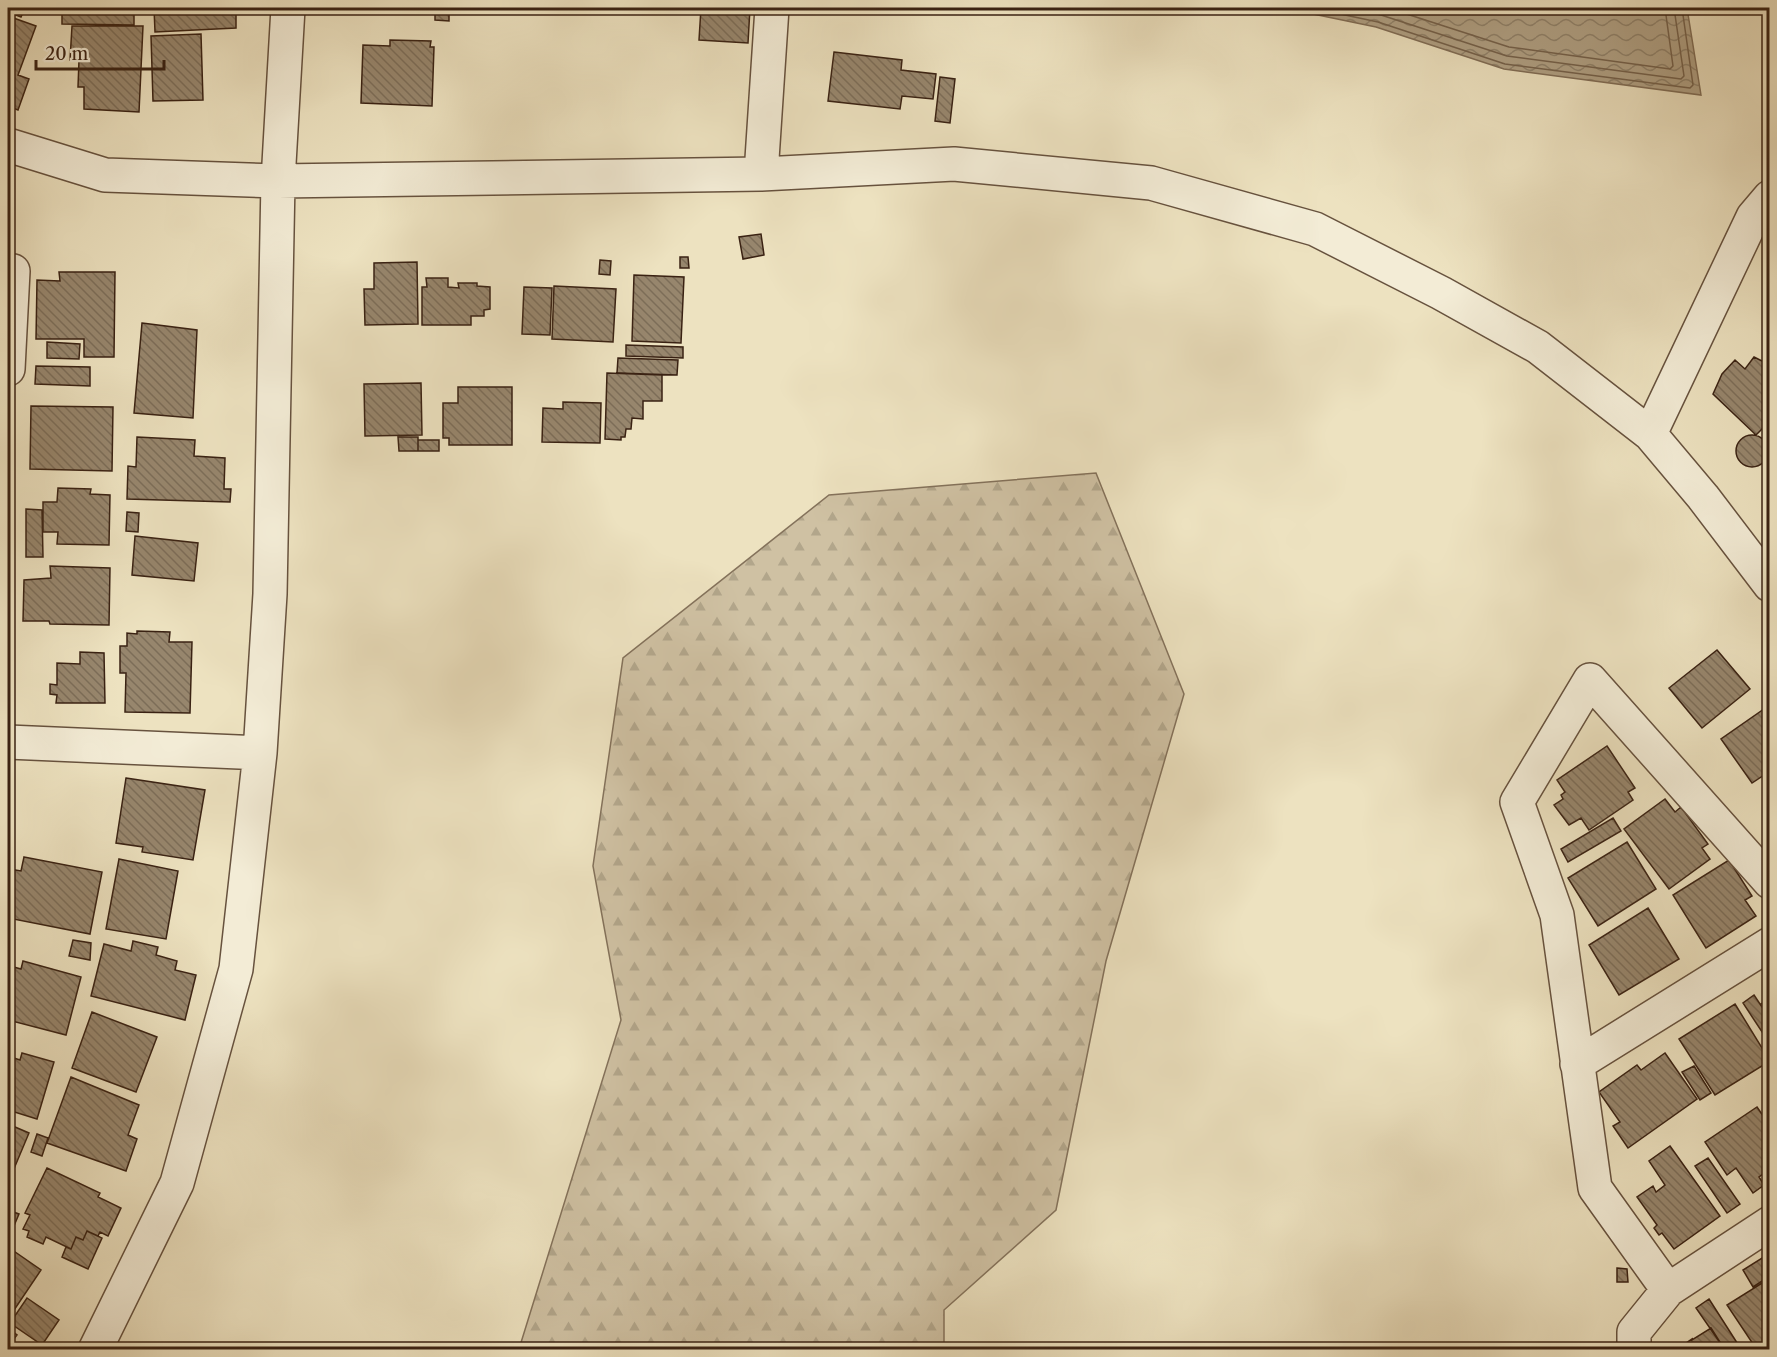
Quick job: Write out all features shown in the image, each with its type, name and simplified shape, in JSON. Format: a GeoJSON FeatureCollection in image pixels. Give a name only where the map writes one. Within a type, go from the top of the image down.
{"type":"FeatureCollection","features":[{"type":"Feature","properties":{"kind":"street"},"geometry":{"type":"LineString","coordinates":[[99,1348],[177,1183],[237,969],[260,753],[270,594],[278,181],[288,8]]}},
{"type":"Feature","properties":{"kind":"street"},"geometry":{"type":"LineString","coordinates":[[761,174],[772,8]]}},
{"type":"Feature","properties":{"kind":"street"},"geometry":{"type":"LineString","coordinates":[[8,145],[105,175],[278,181],[761,174],[954,164],[1151,183],[1315,229],[1441,293],[1538,347],[1650,434],[1703,497],[1770,585]]}},
{"type":"Feature","properties":{"kind":"street"},"geometry":{"type":"LineString","coordinates":[[1650,434],[1754,217],[1770,197]]}},
{"type":"Feature","properties":{"kind":"street"},"geometry":{"type":"LineString","coordinates":[[8,271],[13,271],[8,369]]}},
{"type":"Feature","properties":{"kind":"street"},"geometry":{"type":"LineString","coordinates":[[1668,1290],[1594,1188],[1557,915],[1517,802],[1590,680],[1770,882]]}},
{"type":"Feature","properties":{"kind":"street"},"geometry":{"type":"LineString","coordinates":[[8,742],[260,753]]}},
{"type":"Feature","properties":{"kind":"street"},"geometry":{"type":"LineString","coordinates":[[1577,1064],[1770,944]]}},
{"type":"Feature","properties":{"kind":"street"},"geometry":{"type":"LineString","coordinates":[[1634,1350],[1634,1332],[1668,1290],[1770,1223]]}},
{"type":"Feature","properties":{"kind":"green space"},"geometry":{"type":"Polygon","coordinates":[[[1096,473],[1184,694],[1106,961],[1056,1210],[944,1310],[944,1349],[519,1349],[621,1020],[593,866],[623,658],[829,495],[1096,473]]]}},
{"type":"Feature","properties":{"kind":"water"},"geometry":{"type":"Polygon","coordinates":[[[1284,8],[1687,8],[1701,95],[1504,69],[1376,27],[1284,8]]]}},
{"type":"Feature","properties":{"kind":"building"},"geometry":{"type":"Polygon","coordinates":[[[8,8],[25,8],[21,17],[8,12],[8,8]]]}},
{"type":"Feature","properties":{"kind":"building"},"geometry":{"type":"Polygon","coordinates":[[[62,8],[134,8],[134,25],[62,24],[62,8]]]}},
{"type":"Feature","properties":{"kind":"building"},"geometry":{"type":"Polygon","coordinates":[[[154,8],[236,8],[236,28],[155,32],[154,8]]]}},
{"type":"Feature","properties":{"kind":"building"},"geometry":{"type":"Polygon","coordinates":[[[351,8],[384,8],[384,10],[351,10],[351,8]]]}},
{"type":"Feature","properties":{"kind":"building"},"geometry":{"type":"Polygon","coordinates":[[[435,8],[449,8],[449,21],[435,20],[435,8]]]}},
{"type":"Feature","properties":{"kind":"building"},"geometry":{"type":"Polygon","coordinates":[[[701,8],[750,8],[748,43],[699,40],[701,8]]]}},
{"type":"Feature","properties":{"kind":"building"},"geometry":{"type":"Polygon","coordinates":[[[8,16],[36,26],[18,75],[29,79],[18,110],[8,106],[8,16]]]}},
{"type":"Feature","properties":{"kind":"building"},"geometry":{"type":"Polygon","coordinates":[[[72,26],[143,26],[139,112],[84,109],[84,87],[78,87],[79,60],[70,60],[72,26]]]}},
{"type":"Feature","properties":{"kind":"building"},"geometry":{"type":"Polygon","coordinates":[[[201,34],[203,100],[153,101],[151,36],[201,34]]]}},
{"type":"Feature","properties":{"kind":"building"},"geometry":{"type":"Polygon","coordinates":[[[390,40],[431,41],[430,47],[434,47],[432,106],[361,103],[363,45],[390,46],[390,40]]]}},
{"type":"Feature","properties":{"kind":"building"},"geometry":{"type":"Polygon","coordinates":[[[834,52],[902,60],[901,70],[936,74],[933,99],[902,96],[900,109],[828,101],[834,52]]]}},
{"type":"Feature","properties":{"kind":"building"},"geometry":{"type":"Polygon","coordinates":[[[940,77],[955,79],[950,123],[935,121],[940,77]]]}},
{"type":"Feature","properties":{"kind":"building"},"geometry":{"type":"Polygon","coordinates":[[[761,234],[764,255],[743,259],[739,237],[761,234]]]}},
{"type":"Feature","properties":{"kind":"building"},"geometry":{"type":"Polygon","coordinates":[[[680,257],[688,257],[689,268],[680,268],[680,257]]]}},
{"type":"Feature","properties":{"kind":"building"},"geometry":{"type":"Polygon","coordinates":[[[600,260],[611,261],[610,275],[599,274],[600,260]]]}},
{"type":"Feature","properties":{"kind":"building"},"geometry":{"type":"Polygon","coordinates":[[[417,262],[418,324],[365,325],[364,289],[374,289],[374,263],[417,262]]]}},
{"type":"Feature","properties":{"kind":"building"},"geometry":{"type":"Polygon","coordinates":[[[59,272],[115,272],[114,357],[84,357],[84,339],[36,339],[37,280],[60,281],[59,272]]]}},
{"type":"Feature","properties":{"kind":"building"},"geometry":{"type":"Polygon","coordinates":[[[634,275],[684,277],[681,343],[632,341],[634,275]]]}},
{"type":"Feature","properties":{"kind":"building"},"geometry":{"type":"Polygon","coordinates":[[[426,278],[448,278],[448,287],[459,288],[458,283],[477,283],[477,286],[490,287],[490,309],[484,310],[484,316],[471,316],[471,325],[422,325],[422,287],[427,287],[426,278]]]}},
{"type":"Feature","properties":{"kind":"building"},"geometry":{"type":"Polygon","coordinates":[[[554,286],[616,289],[613,342],[552,339],[554,286]]]}},
{"type":"Feature","properties":{"kind":"building"},"geometry":{"type":"Polygon","coordinates":[[[524,287],[552,288],[550,335],[522,334],[524,287]]]}},
{"type":"Feature","properties":{"kind":"building"},"geometry":{"type":"Polygon","coordinates":[[[142,323],[197,330],[193,418],[134,413],[142,323]]]}},
{"type":"Feature","properties":{"kind":"building"},"geometry":{"type":"Polygon","coordinates":[[[47,342],[80,344],[79,359],[47,358],[47,342]]]}},
{"type":"Feature","properties":{"kind":"building"},"geometry":{"type":"Polygon","coordinates":[[[626,345],[683,347],[683,358],[626,356],[626,345]]]}},
{"type":"Feature","properties":{"kind":"building"},"geometry":{"type":"Polygon","coordinates":[[[1754,357],[1770,365],[1770,380],[1764,386],[1770,392],[1770,421],[1756,435],[1713,394],[1722,374],[1735,360],[1745,369],[1754,357]]]}},
{"type":"Feature","properties":{"kind":"building"},"geometry":{"type":"Polygon","coordinates":[[[618,358],[678,360],[677,375],[617,373],[618,358]]]}},
{"type":"Feature","properties":{"kind":"building"},"geometry":{"type":"Polygon","coordinates":[[[36,366],[90,367],[90,386],[35,384],[36,366]]]}},
{"type":"Feature","properties":{"kind":"building"},"geometry":{"type":"Polygon","coordinates":[[[607,373],[662,375],[662,401],[643,401],[643,419],[632,418],[631,429],[626,429],[625,437],[621,437],[621,440],[605,439],[607,373]]]}},
{"type":"Feature","properties":{"kind":"building"},"geometry":{"type":"Polygon","coordinates":[[[421,383],[422,435],[365,436],[364,384],[421,383]]]}},
{"type":"Feature","properties":{"kind":"building"},"geometry":{"type":"Polygon","coordinates":[[[458,387],[512,387],[512,445],[449,445],[449,438],[443,438],[443,403],[458,403],[458,387]]]}},
{"type":"Feature","properties":{"kind":"building"},"geometry":{"type":"Polygon","coordinates":[[[563,402],[601,403],[600,443],[542,442],[543,408],[563,409],[563,402]]]}},
{"type":"Feature","properties":{"kind":"building"},"geometry":{"type":"Polygon","coordinates":[[[31,406],[113,407],[112,471],[30,469],[31,406]]]}},
{"type":"Feature","properties":{"kind":"building"},"geometry":{"type":"Polygon","coordinates":[[[1752,435],[1763,440],[1768,451],[1763,462],[1752,467],[1741,462],[1736,451],[1741,440],[1752,435]]]}},
{"type":"Feature","properties":{"kind":"building"},"geometry":{"type":"Polygon","coordinates":[[[137,437],[195,440],[194,456],[225,458],[224,489],[231,489],[230,502],[127,499],[128,466],[136,467],[137,437]]]}},
{"type":"Feature","properties":{"kind":"building"},"geometry":{"type":"Polygon","coordinates":[[[398,437],[418,437],[418,451],[399,451],[398,437]]]}},
{"type":"Feature","properties":{"kind":"building"},"geometry":{"type":"Polygon","coordinates":[[[418,440],[439,440],[439,451],[418,451],[418,440]]]}},
{"type":"Feature","properties":{"kind":"building"},"geometry":{"type":"Polygon","coordinates":[[[1770,477],[1770,494],[1764,479],[1770,477]]]}},
{"type":"Feature","properties":{"kind":"building"},"geometry":{"type":"Polygon","coordinates":[[[58,488],[91,489],[90,494],[110,495],[109,545],[57,544],[58,532],[43,532],[43,502],[57,502],[58,488]]]}},
{"type":"Feature","properties":{"kind":"building"},"geometry":{"type":"Polygon","coordinates":[[[26,509],[42,510],[43,557],[26,557],[26,509]]]}},
{"type":"Feature","properties":{"kind":"building"},"geometry":{"type":"Polygon","coordinates":[[[127,512],[139,513],[138,532],[126,531],[127,512]]]}},
{"type":"Feature","properties":{"kind":"building"},"geometry":{"type":"Polygon","coordinates":[[[135,536],[198,543],[194,581],[132,575],[135,536]]]}},
{"type":"Feature","properties":{"kind":"building"},"geometry":{"type":"Polygon","coordinates":[[[50,566],[110,568],[109,625],[23,621],[24,580],[51,578],[50,566]]]}},
{"type":"Feature","properties":{"kind":"building"},"geometry":{"type":"Polygon","coordinates":[[[137,631],[170,632],[169,642],[192,642],[190,713],[125,712],[126,673],[120,673],[120,646],[127,646],[127,633],[137,634],[137,631]]]}},
{"type":"Feature","properties":{"kind":"building"},"geometry":{"type":"Polygon","coordinates":[[[1717,650],[1750,689],[1702,728],[1669,688],[1717,650]]]}},
{"type":"Feature","properties":{"kind":"building"},"geometry":{"type":"Polygon","coordinates":[[[80,652],[104,653],[105,703],[56,703],[57,695],[50,694],[50,684],[57,685],[57,663],[80,664],[80,652]]]}},
{"type":"Feature","properties":{"kind":"building"},"geometry":{"type":"Polygon","coordinates":[[[1764,709],[1770,716],[1770,771],[1752,783],[1721,739],[1764,709]]]}},
{"type":"Feature","properties":{"kind":"building"},"geometry":{"type":"Polygon","coordinates":[[[1607,746],[1635,788],[1628,792],[1633,800],[1589,830],[1581,818],[1569,825],[1554,805],[1563,799],[1561,795],[1565,792],[1557,780],[1607,746]]]}},
{"type":"Feature","properties":{"kind":"building"},"geometry":{"type":"Polygon","coordinates":[[[126,778],[205,790],[193,860],[142,852],[143,847],[116,843],[126,778]]]}},
{"type":"Feature","properties":{"kind":"building"},"geometry":{"type":"Polygon","coordinates":[[[1665,799],[1675,812],[1681,807],[1708,844],[1702,848],[1710,859],[1669,889],[1624,829],[1665,799]]]}},
{"type":"Feature","properties":{"kind":"building"},"geometry":{"type":"Polygon","coordinates":[[[1613,818],[1621,831],[1568,862],[1561,849],[1613,818]]]}},
{"type":"Feature","properties":{"kind":"building"},"geometry":{"type":"Polygon","coordinates":[[[1627,842],[1656,889],[1598,926],[1568,878],[1627,842]]]}},
{"type":"Feature","properties":{"kind":"building"},"geometry":{"type":"Polygon","coordinates":[[[24,857],[102,872],[90,934],[8,918],[9,869],[21,871],[24,857]]]}},
{"type":"Feature","properties":{"kind":"building"},"geometry":{"type":"Polygon","coordinates":[[[119,859],[178,871],[166,939],[106,929],[119,859]]]}},
{"type":"Feature","properties":{"kind":"building"},"geometry":{"type":"Polygon","coordinates":[[[1729,860],[1752,896],[1745,900],[1756,916],[1706,948],[1673,895],[1729,860]]]}},
{"type":"Feature","properties":{"kind":"building"},"geometry":{"type":"Polygon","coordinates":[[[1648,908],[1679,959],[1619,995],[1589,945],[1648,908]]]}},
{"type":"Feature","properties":{"kind":"building"},"geometry":{"type":"Polygon","coordinates":[[[73,940],[91,943],[90,960],[69,956],[73,940]]]}},
{"type":"Feature","properties":{"kind":"building"},"geometry":{"type":"Polygon","coordinates":[[[133,941],[158,947],[156,955],[177,961],[175,970],[196,975],[185,1020],[91,996],[104,944],[131,951],[133,941]]]}},
{"type":"Feature","properties":{"kind":"building"},"geometry":{"type":"Polygon","coordinates":[[[23,961],[81,977],[66,1035],[8,1020],[10,966],[21,969],[23,961]]]}},
{"type":"Feature","properties":{"kind":"building"},"geometry":{"type":"Polygon","coordinates":[[[1754,995],[1770,1019],[1770,1044],[1743,1003],[1754,995]]]}},
{"type":"Feature","properties":{"kind":"building"},"geometry":{"type":"Polygon","coordinates":[[[1770,998],[1770,1017],[1761,1004],[1770,998]]]}},
{"type":"Feature","properties":{"kind":"building"},"geometry":{"type":"Polygon","coordinates":[[[1735,1004],[1770,1061],[1715,1095],[1679,1039],[1735,1004]]]}},
{"type":"Feature","properties":{"kind":"building"},"geometry":{"type":"Polygon","coordinates":[[[92,1012],[157,1037],[136,1092],[72,1068],[92,1012]]]}},
{"type":"Feature","properties":{"kind":"building"},"geometry":{"type":"Polygon","coordinates":[[[22,1053],[54,1062],[37,1119],[8,1110],[8,1056],[20,1060],[22,1053]]]}},
{"type":"Feature","properties":{"kind":"building"},"geometry":{"type":"Polygon","coordinates":[[[1665,1053],[1697,1099],[1628,1148],[1613,1126],[1620,1122],[1599,1092],[1637,1065],[1641,1070],[1665,1053]]]}},
{"type":"Feature","properties":{"kind":"building"},"geometry":{"type":"Polygon","coordinates":[[[1694,1066],[1711,1093],[1700,1100],[1682,1072],[1694,1066]]]}},
{"type":"Feature","properties":{"kind":"building"},"geometry":{"type":"Polygon","coordinates":[[[71,1077],[139,1105],[128,1135],[137,1139],[126,1171],[47,1143],[71,1077]]]}},
{"type":"Feature","properties":{"kind":"building"},"geometry":{"type":"Polygon","coordinates":[[[1757,1107],[1770,1126],[1770,1169],[1759,1177],[1764,1185],[1753,1193],[1736,1168],[1727,1175],[1705,1142],[1757,1107]]]}},
{"type":"Feature","properties":{"kind":"building"},"geometry":{"type":"Polygon","coordinates":[[[8,1124],[29,1133],[8,1183],[8,1124]]]}},
{"type":"Feature","properties":{"kind":"building"},"geometry":{"type":"Polygon","coordinates":[[[37,1134],[48,1138],[42,1156],[31,1152],[37,1134]]]}},
{"type":"Feature","properties":{"kind":"building"},"geometry":{"type":"Polygon","coordinates":[[[1670,1146],[1720,1216],[1674,1249],[1662,1233],[1659,1235],[1654,1228],[1657,1225],[1637,1197],[1653,1186],[1656,1192],[1665,1185],[1649,1161],[1670,1146]]]}},
{"type":"Feature","properties":{"kind":"building"},"geometry":{"type":"Polygon","coordinates":[[[1708,1158],[1740,1204],[1727,1213],[1695,1166],[1708,1158]]]}},
{"type":"Feature","properties":{"kind":"building"},"geometry":{"type":"Polygon","coordinates":[[[47,1168],[100,1193],[98,1197],[121,1208],[108,1236],[100,1232],[98,1236],[87,1231],[83,1240],[76,1237],[71,1249],[46,1237],[43,1244],[27,1237],[29,1231],[23,1229],[30,1215],[25,1213],[47,1168]]]}},
{"type":"Feature","properties":{"kind":"building"},"geometry":{"type":"Polygon","coordinates":[[[8,1210],[19,1214],[8,1240],[8,1210]]]}},
{"type":"Feature","properties":{"kind":"building"},"geometry":{"type":"Polygon","coordinates":[[[87,1231],[102,1238],[88,1269],[62,1257],[66,1247],[71,1249],[76,1237],[83,1240],[87,1231]]]}},
{"type":"Feature","properties":{"kind":"building"},"geometry":{"type":"Polygon","coordinates":[[[8,1247],[41,1270],[8,1319],[8,1247]]]}},
{"type":"Feature","properties":{"kind":"building"},"geometry":{"type":"Polygon","coordinates":[[[1770,1253],[1770,1276],[1753,1287],[1743,1270],[1770,1253]]]}},
{"type":"Feature","properties":{"kind":"building"},"geometry":{"type":"Polygon","coordinates":[[[1617,1268],[1627,1269],[1628,1282],[1617,1282],[1617,1268]]]}},
{"type":"Feature","properties":{"kind":"building"},"geometry":{"type":"Polygon","coordinates":[[[1770,1278],[1770,1342],[1757,1350],[1727,1305],[1770,1278]]]}},
{"type":"Feature","properties":{"kind":"building"},"geometry":{"type":"Polygon","coordinates":[[[27,1298],[59,1320],[42,1345],[10,1323],[27,1298]]]}},
{"type":"Feature","properties":{"kind":"building"},"geometry":{"type":"Polygon","coordinates":[[[1709,1299],[1740,1350],[1725,1350],[1696,1308],[1709,1299]]]}},
{"type":"Feature","properties":{"kind":"building"},"geometry":{"type":"Polygon","coordinates":[[[8,1328],[17,1335],[8,1347],[8,1328]]]}},
{"type":"Feature","properties":{"kind":"building"},"geometry":{"type":"Polygon","coordinates":[[[1711,1328],[1725,1350],[1676,1350],[1692,1339],[1711,1328]]]}}]}
